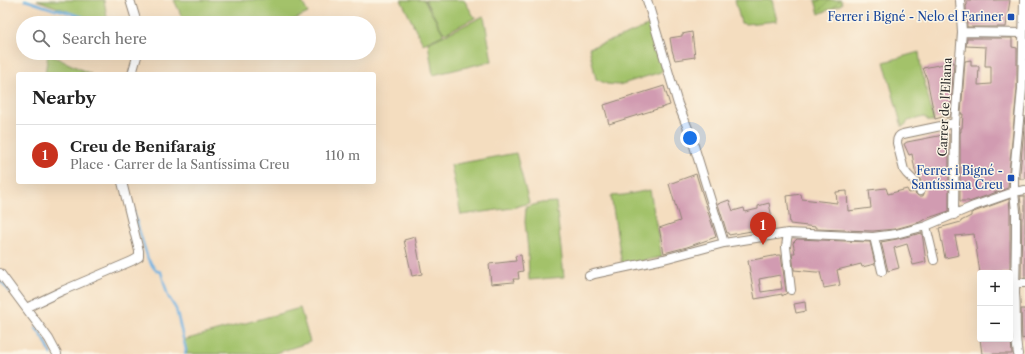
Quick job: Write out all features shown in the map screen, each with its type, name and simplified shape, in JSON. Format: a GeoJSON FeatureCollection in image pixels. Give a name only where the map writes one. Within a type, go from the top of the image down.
{"type":"FeatureCollection","features":[{"type":"Feature","properties":{"kind":"street"},"geometry":{"type":"LineString","coordinates":[[130,0],[135,16]]}},
{"type":"Feature","properties":{"kind":"street"},"geometry":{"type":"LineString","coordinates":[[647,0],[678,104],[690,136],[724,242]]}},
{"type":"Feature","properties":{"kind":"street","name":"Carrer de l'Eliana"},"geometry":{"type":"LineString","coordinates":[[954,215],[955,123],[962,32],[960,0]]}},
{"type":"Feature","properties":{"kind":"street"},"geometry":{"type":"LineString","coordinates":[[1018,354],[1015,294],[1016,211],[1014,173],[1024,89],[1024,0]]}},
{"type":"Feature","properties":{"kind":"street"},"geometry":{"type":"LineString","coordinates":[[962,32],[1023,33]]}},
{"type":"Feature","properties":{"kind":"street"},"geometry":{"type":"LineString","coordinates":[[133,72],[136,60]]}},
{"type":"Feature","properties":{"kind":"street"},"geometry":{"type":"LineString","coordinates":[[920,191],[915,182],[904,170],[897,144],[898,138],[903,134],[955,123]]}},
{"type":"Feature","properties":{"kind":"street"},"geometry":{"type":"LineString","coordinates":[[26,308],[132,261],[139,256],[122,184]]}},
{"type":"Feature","properties":{"kind":"street"},"geometry":{"type":"LineString","coordinates":[[589,276],[664,259],[724,242],[788,233],[875,237],[896,234],[926,226],[974,206],[1014,192],[1025,190]]}},
{"type":"Feature","properties":{"kind":"street"},"geometry":{"type":"LineString","coordinates":[[926,226],[934,260]]}},
{"type":"Feature","properties":{"kind":"street"},"geometry":{"type":"LineString","coordinates":[[788,233],[786,247],[791,290]]}},
{"type":"Feature","properties":{"kind":"street"},"geometry":{"type":"LineString","coordinates":[[875,241],[882,271]]}},
{"type":"Feature","properties":{"kind":"street"},"geometry":{"type":"LineString","coordinates":[[0,273],[49,339],[56,354]]}},
{"type":"Feature","properties":{"kind":"street"},"geometry":{"type":"LineString","coordinates":[[1016,301],[1025,301]]}},
{"type":"Feature","properties":{"kind":"green space"},"geometry":{"type":"Polygon","coordinates":[[[37,0],[104,0],[107,16],[80,16],[37,0]]]}},
{"type":"Feature","properties":{"kind":"green space"},"geometry":{"type":"Polygon","coordinates":[[[174,0],[301,0],[308,13],[302,16],[182,16],[174,0]]]}},
{"type":"Feature","properties":{"kind":"green space"},"geometry":{"type":"Polygon","coordinates":[[[401,0],[424,0],[443,35],[423,44],[401,0]]]}},
{"type":"Feature","properties":{"kind":"green space"},"geometry":{"type":"Polygon","coordinates":[[[425,0],[464,0],[475,18],[446,33],[443,32],[425,0]]]}},
{"type":"Feature","properties":{"kind":"green space"},"geometry":{"type":"Polygon","coordinates":[[[735,0],[772,0],[777,21],[746,24],[741,23],[735,0]]]}},
{"type":"Feature","properties":{"kind":"green space"},"geometry":{"type":"Polygon","coordinates":[[[815,0],[841,0],[842,4],[819,14],[815,0]]]}},
{"type":"Feature","properties":{"kind":"green space"},"geometry":{"type":"Polygon","coordinates":[[[484,16],[492,61],[433,75],[428,43],[484,16]]]}},
{"type":"Feature","properties":{"kind":"green space"},"geometry":{"type":"Polygon","coordinates":[[[647,26],[652,27],[663,69],[661,72],[619,85],[607,84],[596,79],[589,48],[647,26]]]}},
{"type":"Feature","properties":{"kind":"green space"},"geometry":{"type":"Polygon","coordinates":[[[919,52],[921,68],[934,121],[929,121],[924,117],[908,121],[902,127],[884,62],[919,52]]]}},
{"type":"Feature","properties":{"kind":"green space"},"geometry":{"type":"Polygon","coordinates":[[[47,60],[61,60],[87,72],[45,72],[47,60]]]}},
{"type":"Feature","properties":{"kind":"green space"},"geometry":{"type":"Polygon","coordinates":[[[516,153],[529,203],[512,208],[461,215],[451,165],[516,153]]]}},
{"type":"Feature","properties":{"kind":"green space"},"geometry":{"type":"Polygon","coordinates":[[[650,190],[662,257],[622,265],[611,196],[650,190]]]}},
{"type":"Feature","properties":{"kind":"green space"},"geometry":{"type":"Polygon","coordinates":[[[556,202],[564,277],[529,280],[525,222],[526,207],[541,203],[556,202]]]}},
{"type":"Feature","properties":{"kind":"green space"},"geometry":{"type":"Polygon","coordinates":[[[300,308],[310,342],[273,354],[186,354],[187,351],[184,340],[300,308]]]}},
{"type":"Feature","properties":{"kind":"building"},"geometry":{"type":"Polygon","coordinates":[[[967,0],[1010,0],[1006,27],[967,27],[967,0]]]}},
{"type":"Feature","properties":{"kind":"building"},"geometry":{"type":"Polygon","coordinates":[[[692,32],[695,57],[675,60],[670,38],[682,36],[682,34],[692,32]]]}},
{"type":"Feature","properties":{"kind":"building"},"geometry":{"type":"Polygon","coordinates":[[[967,38],[1012,38],[1012,47],[1017,48],[1017,89],[1008,188],[969,202],[960,201],[960,132],[962,128],[963,114],[961,114],[965,61],[971,60],[971,66],[979,66],[978,85],[991,84],[991,66],[985,66],[986,47],[966,46],[967,38]]]}},
{"type":"Feature","properties":{"kind":"building"},"geometry":{"type":"Polygon","coordinates":[[[954,62],[950,117],[946,118],[946,116],[935,119],[927,79],[923,68],[954,62]]]}},
{"type":"Feature","properties":{"kind":"building"},"geometry":{"type":"Polygon","coordinates":[[[664,86],[670,105],[609,124],[604,105],[664,86]]]}},
{"type":"Feature","properties":{"kind":"building"},"geometry":{"type":"Polygon","coordinates":[[[1025,116],[1025,179],[1020,179],[1020,173],[1025,116]]]}},
{"type":"Feature","properties":{"kind":"building"},"geometry":{"type":"Polygon","coordinates":[[[949,134],[949,211],[920,222],[895,229],[873,231],[816,229],[816,227],[790,224],[787,196],[801,194],[802,199],[837,203],[836,192],[847,191],[848,211],[871,208],[869,190],[886,188],[888,194],[907,189],[909,193],[914,192],[918,196],[923,196],[925,189],[917,176],[912,154],[909,155],[904,144],[907,142],[949,134]]]}},
{"type":"Feature","properties":{"kind":"building"},"geometry":{"type":"Polygon","coordinates":[[[696,174],[716,237],[664,253],[659,228],[680,221],[669,184],[696,174]]]}},
{"type":"Feature","properties":{"kind":"building"},"geometry":{"type":"Polygon","coordinates":[[[1020,196],[1025,196],[1025,278],[1021,278],[1022,211],[1020,196]]]}},
{"type":"Feature","properties":{"kind":"building"},"geometry":{"type":"Polygon","coordinates":[[[1009,199],[1010,270],[980,270],[974,234],[955,236],[959,255],[945,258],[939,228],[961,222],[971,216],[971,213],[1009,199]]]}},
{"type":"Feature","properties":{"kind":"building"},"geometry":{"type":"Polygon","coordinates":[[[729,200],[733,211],[744,208],[745,212],[758,209],[758,206],[769,203],[774,228],[757,232],[757,230],[729,235],[727,233],[718,204],[729,200]]]}},
{"type":"Feature","properties":{"kind":"building"},"geometry":{"type":"Polygon","coordinates":[[[922,233],[926,262],[913,265],[907,244],[894,248],[899,268],[888,271],[881,242],[922,233]]]}},
{"type":"Feature","properties":{"kind":"building"},"geometry":{"type":"Polygon","coordinates":[[[415,237],[422,274],[412,276],[404,240],[415,237]]]}},
{"type":"Feature","properties":{"kind":"building"},"geometry":{"type":"Polygon","coordinates":[[[797,239],[870,242],[875,264],[862,267],[861,264],[837,270],[840,285],[824,288],[820,272],[794,270],[792,253],[795,253],[793,243],[797,239]]]}},
{"type":"Feature","properties":{"kind":"building"},"geometry":{"type":"Polygon","coordinates":[[[521,255],[523,271],[518,272],[519,279],[513,279],[514,282],[491,284],[489,264],[516,261],[515,256],[521,255]]]}},
{"type":"Feature","properties":{"kind":"building"},"geometry":{"type":"Polygon","coordinates":[[[781,255],[787,293],[782,296],[782,294],[755,299],[748,261],[781,255]],[[780,275],[759,279],[761,292],[782,289],[780,275]]]}},
{"type":"Feature","properties":{"kind":"building"},"geometry":{"type":"Polygon","coordinates":[[[805,302],[806,311],[796,313],[794,304],[805,302]]]}},
{"type":"Feature","properties":{"kind":"building"},"geometry":{"type":"Polygon","coordinates":[[[1021,309],[1025,309],[1025,338],[1022,339],[1021,309]]]}},
{"type":"Feature","properties":{"kind":"building"},"geometry":{"type":"Polygon","coordinates":[[[980,342],[1011,342],[1012,354],[982,354],[980,342]]]}},
{"type":"Feature","properties":{"kind":"waterway"},"geometry":{"type":"LineString","coordinates":[[25,0],[80,16]]}},
{"type":"Feature","properties":{"kind":"waterway"},"geometry":{"type":"LineString","coordinates":[[130,200],[148,259],[154,268],[161,272],[168,296],[176,309],[186,350],[185,354]]}},
{"type":"Feature","properties":{"kind":"waterway"},"geometry":{"type":"LineString","coordinates":[[0,280],[10,292]]}},
{"type":"Feature","properties":{"kind":"waterway"},"geometry":{"type":"LineString","coordinates":[[36,328],[44,339],[51,354]]}},
{"type":"Feature","properties":{"kind":"place","name":"Ferrer i Bigné - Nelo el Fariner"},"geometry":{"type":"Point","coordinates":[1011,17]}},
{"type":"Feature","properties":{"kind":"place","name":"Ferrer i Bigné - Santíssima Creu"},"geometry":{"type":"Point","coordinates":[1011,178]}},
{"type":"Feature","properties":{"kind":"place","name":"Creu de Benifaraig"},"geometry":{"type":"Point","coordinates":[763,245]}}]}
